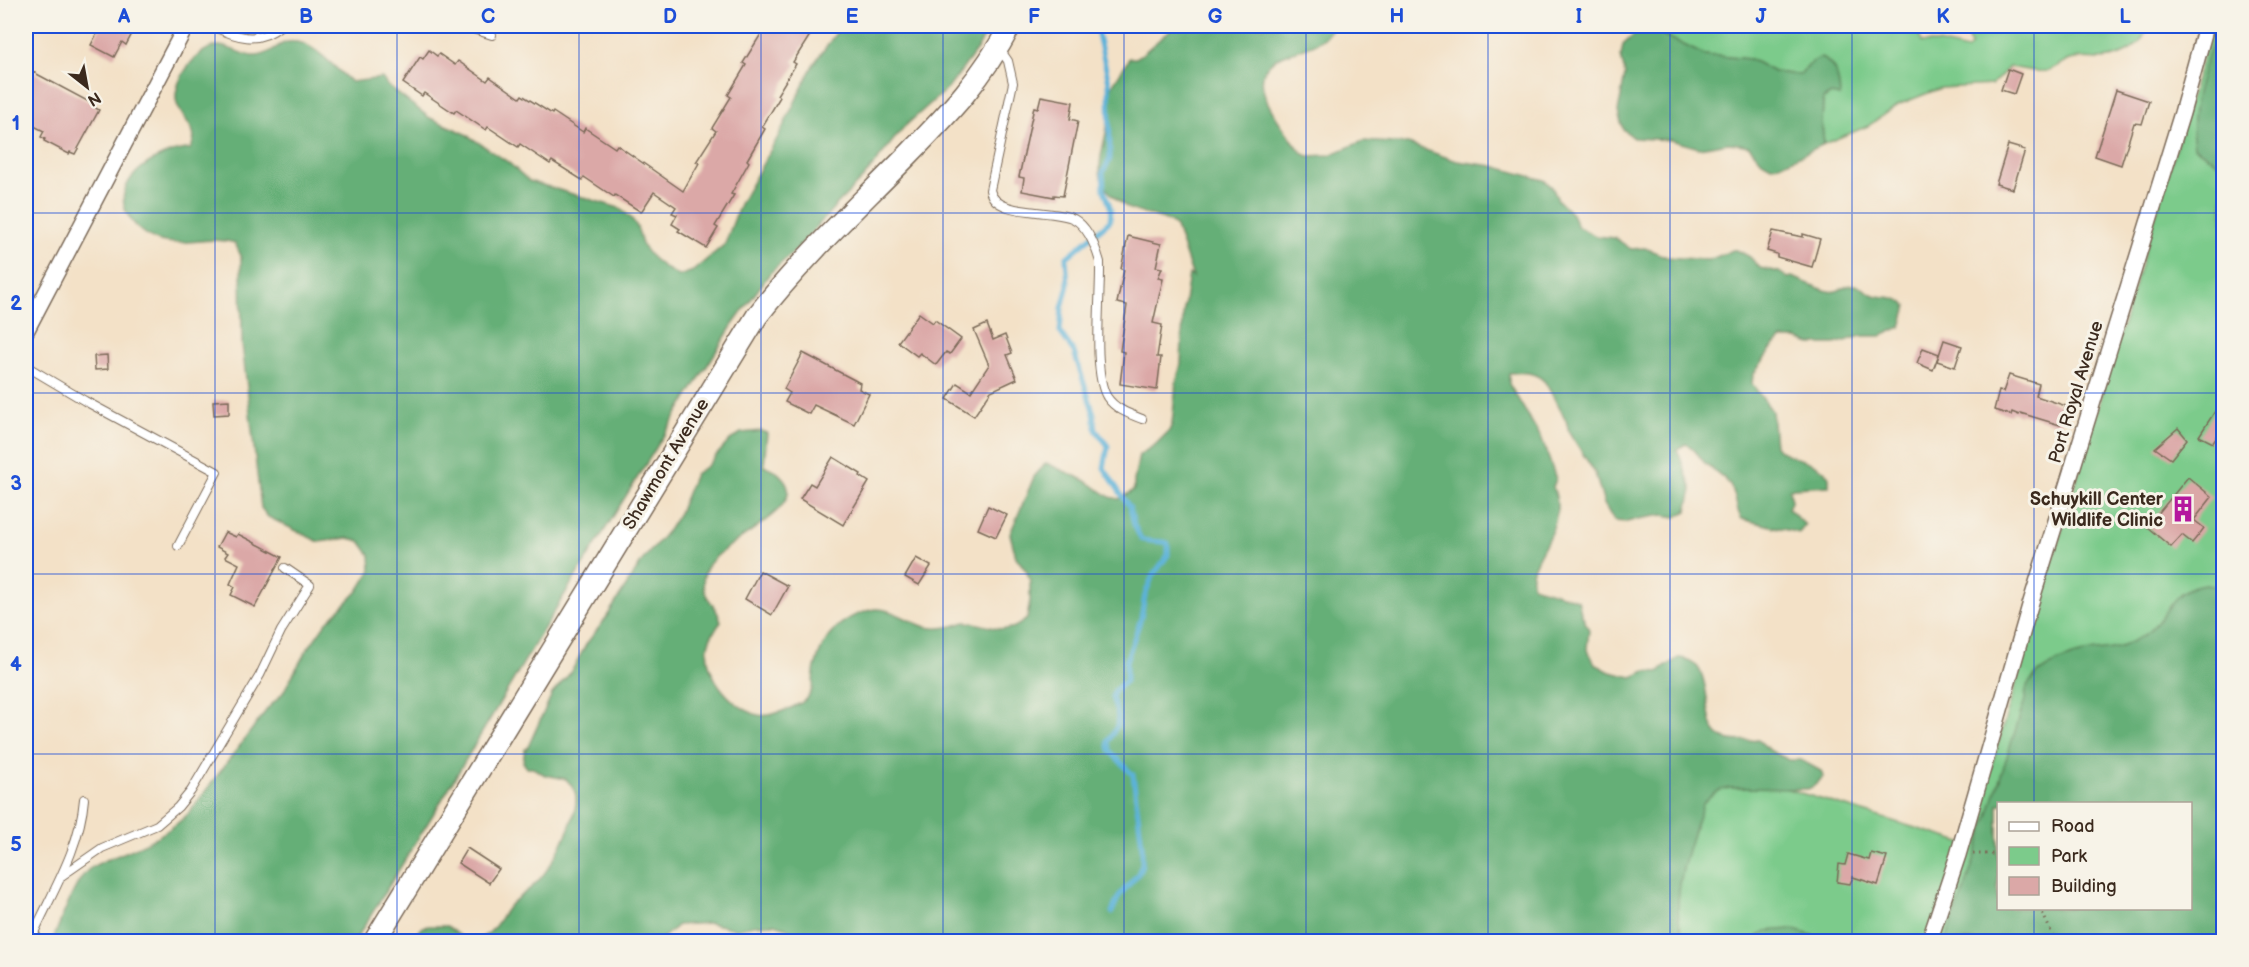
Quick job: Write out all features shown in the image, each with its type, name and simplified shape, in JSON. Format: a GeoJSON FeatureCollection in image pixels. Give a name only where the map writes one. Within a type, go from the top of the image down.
{"type":"FeatureCollection","features":[{"type":"Feature","properties":{"kind":"main road","name":"Shawmont Avenue"},"geometry":{"type":"LineString","coordinates":[[374,942],[757,316],[790,277],[960,101],[999,47],[1010,26]]}},
{"type":"Feature","properties":{"kind":"street"},"geometry":{"type":"LineString","coordinates":[[26,331],[186,26]]}},
{"type":"Feature","properties":{"kind":"street","name":"Port Royal Avenue"},"geometry":{"type":"LineString","coordinates":[[1929,942],[1959,852],[2001,702],[2182,113],[2206,26]]}},
{"type":"Feature","properties":{"kind":"lane"},"geometry":{"type":"LineString","coordinates":[[213,26],[237,36],[255,38],[272,32],[280,26]]}},
{"type":"Feature","properties":{"kind":"lane"},"geometry":{"type":"LineString","coordinates":[[464,26],[492,35]]}},
{"type":"Feature","properties":{"kind":"lane"},"geometry":{"type":"LineString","coordinates":[[999,47],[1008,61],[1013,83],[990,190],[991,196],[1001,205],[1067,216],[1081,224],[1097,250],[1100,269],[1100,379],[1103,389],[1114,405],[1142,419]]}},
{"type":"Feature","properties":{"kind":"lane"},"geometry":{"type":"LineString","coordinates":[[26,366],[85,401],[217,472],[178,546]]}},
{"type":"Feature","properties":{"kind":"lane"},"geometry":{"type":"LineString","coordinates":[[63,875],[102,848],[156,825],[178,807],[190,791],[258,680],[281,631],[310,585],[285,568]]}},
{"type":"Feature","properties":{"kind":"lane"},"geometry":{"type":"LineString","coordinates":[[29,937],[63,875],[83,814],[84,799]]}},
{"type":"Feature","properties":{"kind":"path"},"geometry":{"type":"LineString","coordinates":[[1959,852],[1997,854]]}},
{"type":"Feature","properties":{"kind":"path"},"geometry":{"type":"LineString","coordinates":[[2040,910],[2056,942]]}},
{"type":"Feature","properties":{"kind":"green space"},"geometry":{"type":"Polygon","coordinates":[[[841,26],[989,26],[978,48],[950,86],[903,128],[864,177],[797,249],[770,273],[732,326],[558,605],[355,941],[52,941],[73,893],[88,870],[157,837],[189,813],[268,708],[282,694],[305,653],[326,623],[358,591],[371,570],[370,555],[360,541],[348,538],[319,542],[268,517],[261,508],[242,344],[241,256],[235,243],[215,240],[175,243],[157,240],[146,235],[132,221],[125,207],[124,194],[128,182],[137,172],[149,162],[163,155],[190,149],[194,136],[179,110],[176,96],[181,77],[187,68],[202,53],[218,46],[257,56],[282,44],[301,43],[320,53],[351,82],[382,78],[388,86],[430,118],[464,133],[508,162],[529,181],[619,208],[635,223],[642,244],[653,259],[679,276],[693,271],[725,244],[740,204],[779,135],[813,65],[841,26]]]}},
{"type":"Feature","properties":{"kind":"green space"},"geometry":{"type":"Polygon","coordinates":[[[1175,26],[1336,26],[1319,42],[1276,59],[1266,68],[1262,80],[1264,93],[1277,119],[1302,153],[1308,156],[1330,155],[1363,141],[1408,144],[1457,161],[1493,166],[1544,180],[1552,187],[1558,200],[1572,214],[1578,227],[1596,236],[1615,238],[1631,249],[1645,248],[1667,257],[1709,260],[1737,250],[1750,257],[1760,268],[1779,272],[1788,278],[1792,277],[1824,290],[1832,292],[1855,285],[1876,296],[1900,300],[1907,306],[1901,327],[1881,336],[1861,336],[1835,344],[1811,344],[1797,339],[1782,339],[1774,345],[1753,375],[1752,384],[1772,411],[1775,446],[1789,455],[1818,466],[1829,477],[1829,486],[1789,490],[1792,500],[1788,508],[1805,525],[1799,533],[1742,519],[1730,485],[1686,444],[1677,449],[1692,490],[1687,511],[1676,517],[1663,515],[1627,522],[1614,521],[1604,504],[1595,473],[1569,432],[1566,420],[1545,382],[1533,374],[1509,373],[1509,384],[1542,439],[1556,479],[1553,487],[1557,503],[1556,517],[1552,531],[1534,565],[1533,586],[1578,600],[1589,630],[1587,648],[1595,664],[1610,672],[1632,677],[1646,671],[1658,672],[1678,658],[1691,661],[1699,669],[1704,680],[1710,719],[1714,730],[1721,737],[1735,741],[1758,740],[1771,751],[1789,760],[1801,760],[1821,771],[1823,777],[1808,789],[1730,788],[1715,793],[1703,804],[1683,868],[1680,886],[1678,903],[1682,932],[1687,935],[1740,941],[803,942],[787,928],[775,924],[735,929],[710,923],[678,925],[659,941],[472,941],[491,931],[510,905],[544,874],[557,854],[573,818],[576,795],[570,783],[566,779],[545,775],[533,768],[527,768],[523,762],[525,749],[552,694],[571,672],[587,643],[604,621],[642,561],[669,529],[679,513],[695,474],[707,466],[730,440],[741,433],[761,431],[767,433],[764,466],[777,472],[783,478],[788,490],[784,502],[773,514],[712,561],[705,572],[703,581],[705,594],[716,609],[721,622],[711,636],[707,653],[713,676],[720,687],[738,705],[762,716],[786,710],[806,699],[811,691],[818,656],[828,637],[842,623],[859,613],[877,609],[884,610],[919,625],[936,628],[966,622],[1006,629],[1015,627],[1027,619],[1030,581],[1027,572],[1016,557],[1010,534],[1034,477],[1046,463],[1086,481],[1110,497],[1119,499],[1134,490],[1139,455],[1155,445],[1169,431],[1172,424],[1176,383],[1181,364],[1183,315],[1189,274],[1193,277],[1176,227],[1164,219],[1137,212],[1122,204],[1103,183],[1100,167],[1107,126],[1108,98],[1112,86],[1129,58],[1141,55],[1175,26]]]}},
{"type":"Feature","properties":{"kind":"green space"},"geometry":{"type":"Polygon","coordinates":[[[1636,26],[1916,26],[1922,43],[1938,43],[1967,50],[1971,45],[1962,26],[2147,26],[2145,34],[2136,46],[2114,57],[2071,60],[2046,71],[2009,67],[1992,85],[1941,88],[1900,104],[1868,126],[1824,144],[1823,99],[1831,94],[1840,96],[1812,62],[1800,75],[1774,72],[1750,59],[1704,55],[1647,27],[1638,31],[1636,26]]]}},
{"type":"Feature","properties":{"kind":"green space"},"geometry":{"type":"Polygon","coordinates":[[[2212,26],[2223,26],[2223,941],[1091,942],[1214,614],[1968,844],[2212,26]]]}},
{"type":"Feature","properties":{"kind":"green space"},"geometry":{"type":"Polygon","coordinates":[[[2217,26],[2224,26],[2223,166],[2194,147],[2193,132],[2195,101],[2217,26]]]}},
{"type":"Feature","properties":{"kind":"green space"},"geometry":{"type":"Polygon","coordinates":[[[1647,27],[1704,55],[1750,59],[1774,72],[1800,75],[1812,62],[1821,57],[1834,69],[1840,96],[1831,94],[1823,99],[1824,144],[1780,165],[1771,166],[1762,161],[1749,146],[1728,143],[1699,148],[1671,140],[1634,138],[1623,129],[1618,112],[1625,75],[1621,56],[1623,45],[1638,31],[1647,27]]]}},
{"type":"Feature","properties":{"kind":"green space"},"geometry":{"type":"Polygon","coordinates":[[[2207,584],[2224,589],[2223,941],[1945,941],[1965,888],[2031,680],[2045,668],[2064,659],[2116,648],[2140,637],[2149,631],[2173,601],[2186,590],[2207,584]]]}},
{"type":"Feature","properties":{"kind":"green space"},"geometry":{"type":"Polygon","coordinates":[[[447,926],[467,941],[410,941],[423,927],[447,926]]]}},
{"type":"Feature","properties":{"kind":"green space"},"geometry":{"type":"Polygon","coordinates":[[[1791,929],[1831,941],[1751,941],[1766,931],[1791,929]]]}},
{"type":"Feature","properties":{"kind":"building"},"geometry":{"type":"Polygon","coordinates":[[[101,26],[136,26],[126,45],[122,42],[114,57],[91,45],[101,26]]]}},
{"type":"Feature","properties":{"kind":"building"},"geometry":{"type":"Polygon","coordinates":[[[766,26],[801,26],[812,32],[793,62],[796,64],[777,95],[780,97],[762,127],[765,129],[747,160],[749,162],[731,194],[734,195],[715,226],[718,228],[706,248],[678,231],[680,229],[672,224],[677,215],[672,213],[676,207],[654,192],[641,212],[584,177],[582,180],[552,161],[550,164],[520,144],[518,147],[488,127],[486,130],[456,110],[454,113],[424,93],[422,96],[403,83],[420,57],[423,59],[429,50],[455,65],[458,61],[487,81],[490,77],[520,98],[522,95],[583,132],[585,128],[615,148],[617,145],[683,191],[699,163],[696,162],[716,131],[712,128],[731,97],[728,95],[746,65],[743,63],[766,26]]]}},
{"type":"Feature","properties":{"kind":"building"},"geometry":{"type":"Polygon","coordinates":[[[2008,69],[2021,74],[2014,94],[2001,90],[2008,69]]]}},
{"type":"Feature","properties":{"kind":"building"},"geometry":{"type":"Polygon","coordinates":[[[33,72],[95,105],[94,107],[99,110],[75,154],[70,152],[69,154],[44,141],[45,139],[41,137],[44,131],[26,122],[26,87],[33,72]]]}},
{"type":"Feature","properties":{"kind":"building"},"geometry":{"type":"Polygon","coordinates":[[[2116,90],[2149,101],[2142,124],[2134,123],[2121,165],[2095,156],[2116,90]]]}},
{"type":"Feature","properties":{"kind":"building"},"geometry":{"type":"Polygon","coordinates":[[[1041,96],[1073,102],[1070,119],[1078,121],[1063,196],[1054,195],[1054,197],[1022,191],[1024,178],[1019,177],[1034,107],[1038,108],[1041,96]]]}},
{"type":"Feature","properties":{"kind":"building"},"geometry":{"type":"Polygon","coordinates":[[[2008,145],[2025,150],[2013,189],[1996,184],[2008,145]]]}},
{"type":"Feature","properties":{"kind":"building"},"geometry":{"type":"Polygon","coordinates":[[[1773,231],[1803,237],[1803,234],[1820,239],[1812,267],[1777,257],[1777,254],[1767,251],[1773,231]]]}},
{"type":"Feature","properties":{"kind":"building"},"geometry":{"type":"Polygon","coordinates":[[[1128,236],[1161,244],[1156,267],[1162,268],[1158,278],[1163,279],[1153,323],[1162,325],[1157,357],[1161,357],[1157,390],[1120,384],[1124,352],[1120,351],[1127,305],[1117,303],[1128,236]]]}},
{"type":"Feature","properties":{"kind":"building"},"geometry":{"type":"Polygon","coordinates":[[[919,313],[933,323],[935,320],[961,339],[950,354],[946,352],[936,365],[920,353],[917,356],[898,342],[919,313]]]}},
{"type":"Feature","properties":{"kind":"building"},"geometry":{"type":"Polygon","coordinates":[[[987,324],[993,340],[1005,335],[1012,353],[1007,355],[1017,379],[991,391],[974,416],[947,399],[957,383],[971,392],[989,365],[974,330],[987,324]]]}},
{"type":"Feature","properties":{"kind":"building"},"geometry":{"type":"Polygon","coordinates":[[[1944,340],[1962,346],[1955,367],[1937,361],[1944,340]]]}},
{"type":"Feature","properties":{"kind":"building"},"geometry":{"type":"Polygon","coordinates":[[[1923,348],[1939,354],[1933,370],[1917,363],[1923,348]]]}},
{"type":"Feature","properties":{"kind":"building"},"geometry":{"type":"Polygon","coordinates":[[[803,353],[860,383],[859,389],[869,394],[854,424],[814,405],[809,414],[785,402],[790,393],[784,389],[803,353]]]}},
{"type":"Feature","properties":{"kind":"building"},"geometry":{"type":"Polygon","coordinates":[[[107,355],[108,369],[95,370],[94,356],[107,355]]]}},
{"type":"Feature","properties":{"kind":"building"},"geometry":{"type":"Polygon","coordinates":[[[2009,375],[2039,384],[2036,396],[2066,406],[2060,425],[2020,413],[2019,415],[2012,412],[2011,415],[1994,410],[1999,391],[2003,392],[2009,375]]]}},
{"type":"Feature","properties":{"kind":"building"},"geometry":{"type":"Polygon","coordinates":[[[2223,399],[2223,427],[2213,443],[2199,436],[2223,399]]]}},
{"type":"Feature","properties":{"kind":"building"},"geometry":{"type":"Polygon","coordinates":[[[229,400],[229,414],[214,415],[213,401],[229,400]]]}},
{"type":"Feature","properties":{"kind":"building"},"geometry":{"type":"Polygon","coordinates":[[[2178,428],[2187,439],[2171,459],[2155,448],[2178,428]]]}},
{"type":"Feature","properties":{"kind":"building"},"geometry":{"type":"Polygon","coordinates":[[[833,457],[861,474],[860,476],[869,482],[843,525],[800,499],[810,483],[815,486],[833,457]]]}},
{"type":"Feature","properties":{"kind":"building","name":"Schuykill Center Wildlife Clinic"},"geometry":{"type":"Polygon","coordinates":[[[2188,477],[2212,497],[2194,520],[2204,528],[2192,543],[2182,535],[2171,547],[2147,527],[2188,477]]]}},
{"type":"Feature","properties":{"kind":"building"},"geometry":{"type":"Polygon","coordinates":[[[988,506],[1007,515],[996,537],[978,529],[988,506]]]}},
{"type":"Feature","properties":{"kind":"building"},"geometry":{"type":"Polygon","coordinates":[[[225,532],[236,537],[238,534],[282,557],[255,607],[231,595],[235,587],[230,584],[239,564],[225,557],[228,553],[217,547],[225,532]]]}},
{"type":"Feature","properties":{"kind":"building"},"geometry":{"type":"Polygon","coordinates":[[[916,558],[931,566],[919,585],[905,577],[916,558]]]}},
{"type":"Feature","properties":{"kind":"building"},"geometry":{"type":"Polygon","coordinates":[[[760,571],[788,586],[772,615],[745,599],[760,571]]]}},
{"type":"Feature","properties":{"kind":"building"},"geometry":{"type":"Polygon","coordinates":[[[467,848],[499,869],[489,883],[458,863],[467,848]]]}},
{"type":"Feature","properties":{"kind":"building"},"geometry":{"type":"Polygon","coordinates":[[[1871,853],[1887,857],[1878,885],[1853,877],[1850,884],[1837,882],[1839,864],[1845,865],[1848,854],[1869,860],[1871,853]]]}},
{"type":"Feature","properties":{"kind":"waterway"},"geometry":{"type":"LineString","coordinates":[[1096,26],[1109,82],[1110,159],[1103,172],[1104,190],[1111,209],[1110,221],[1066,258],[1068,285],[1062,308],[1060,332],[1074,352],[1094,414],[1096,430],[1108,446],[1104,468],[1130,508],[1134,525],[1141,539],[1168,543],[1168,555],[1152,577],[1145,595],[1141,618],[1126,662],[1126,681],[1115,690],[1112,697],[1118,716],[1117,726],[1108,742],[1110,751],[1133,775],[1142,845],[1142,864],[1138,874],[1119,896],[1112,912]]}},
{"type":"Feature","properties":{"kind":"place","name":"Schuykill Center Wildlife Clinic"},"geometry":{"type":"Point","coordinates":[2183,509]}}]}
